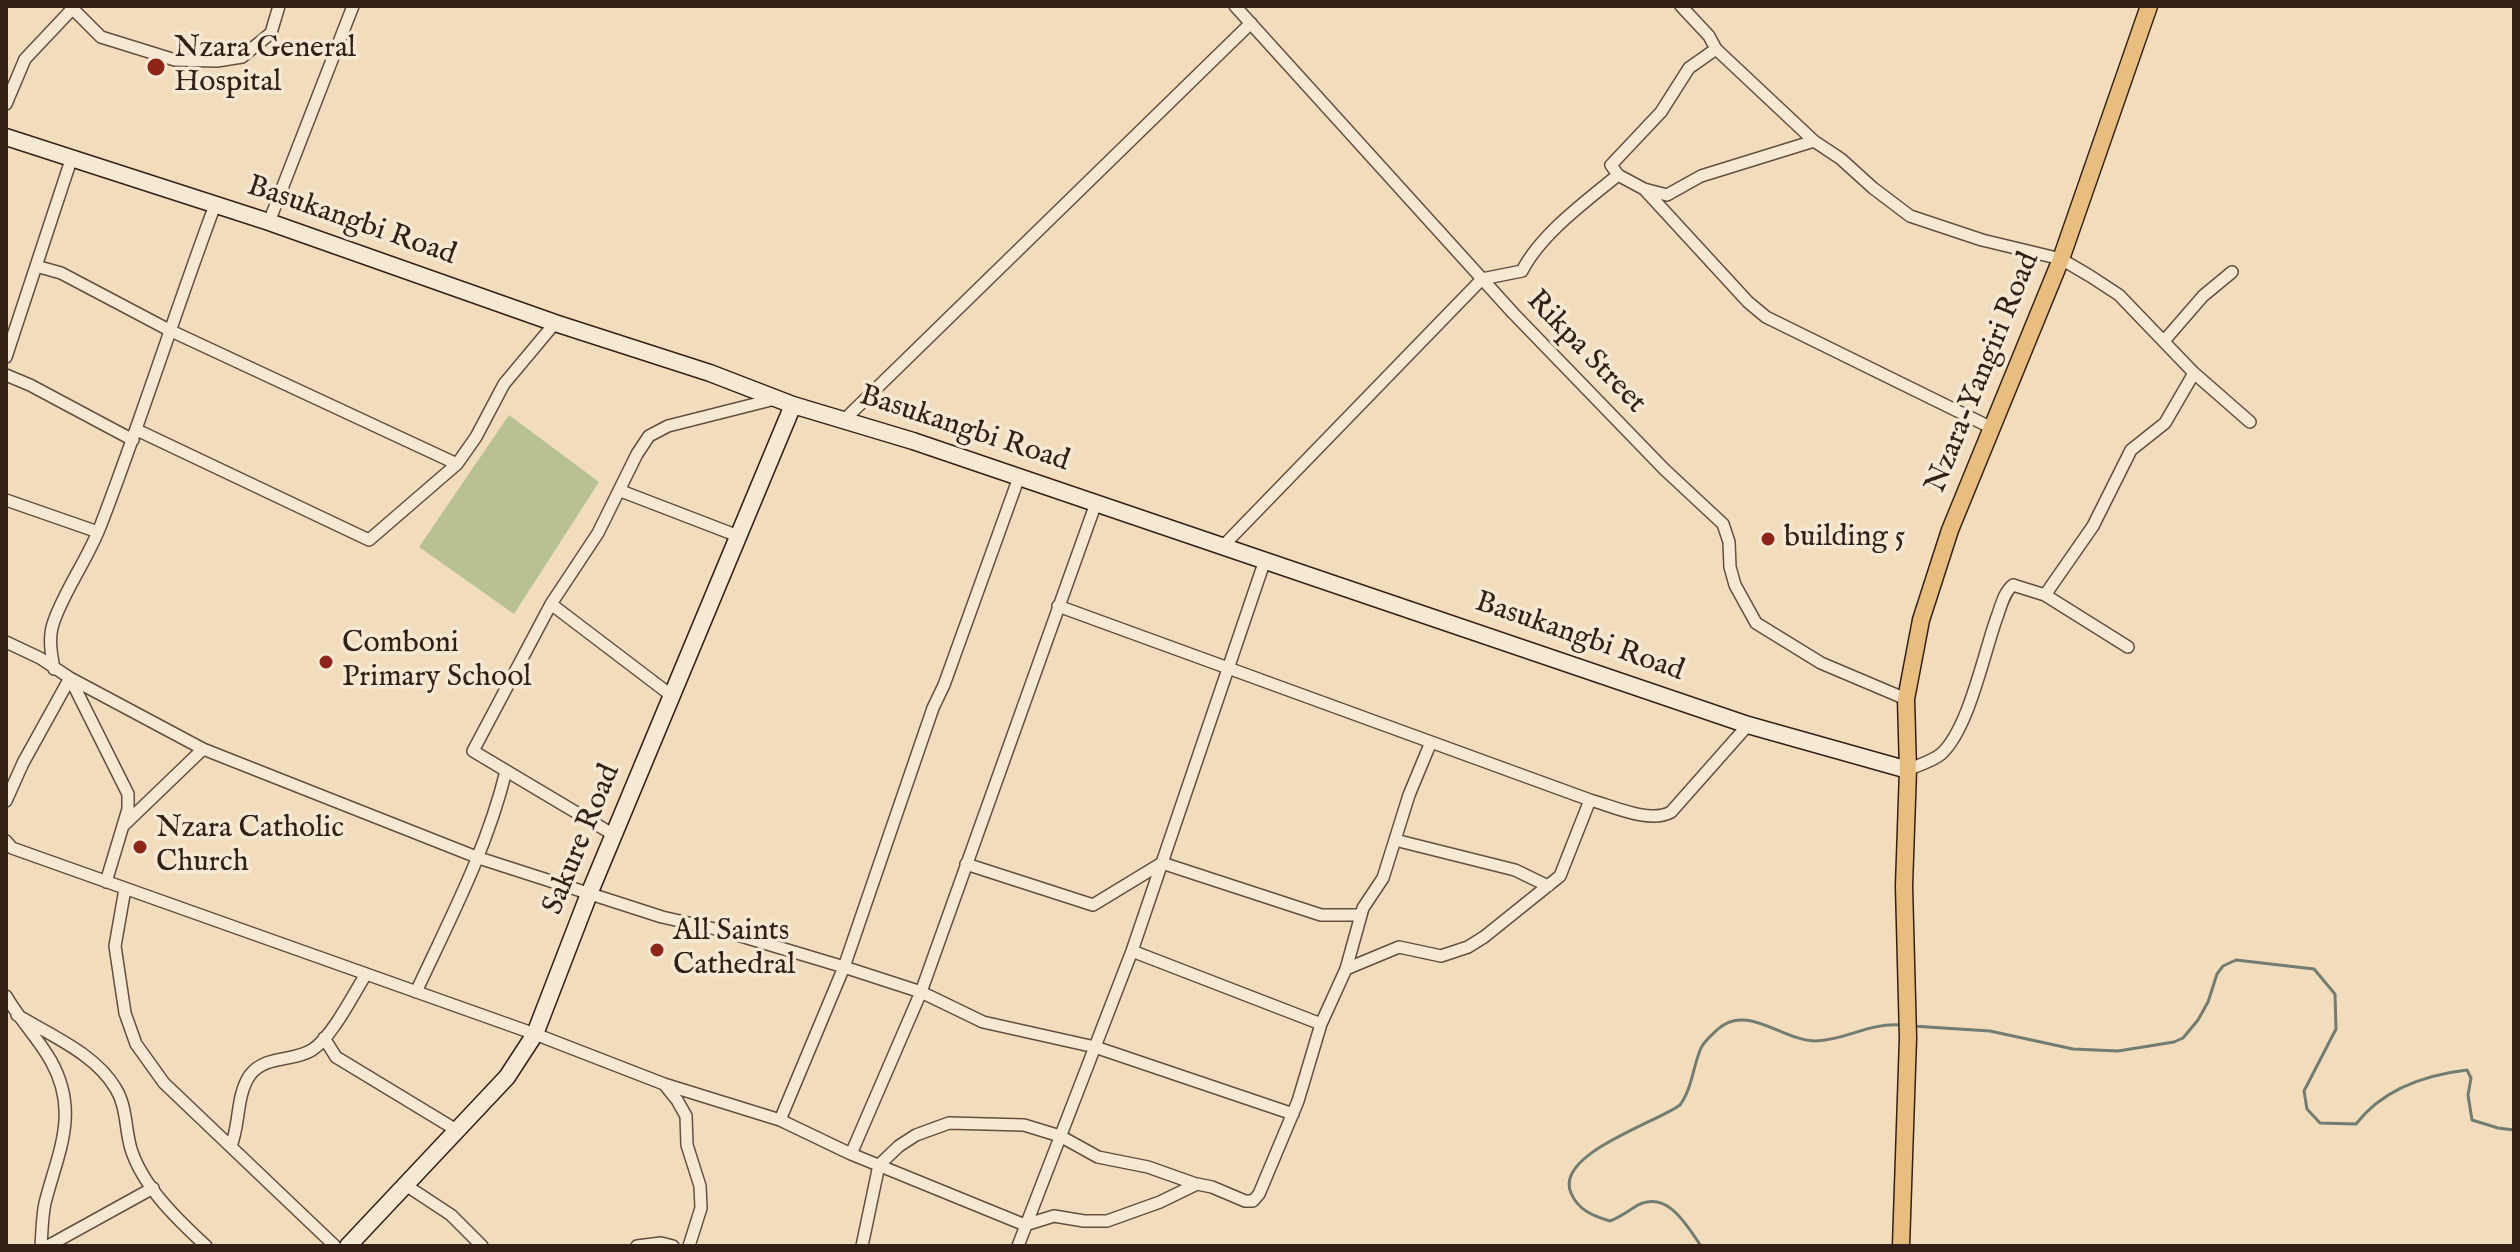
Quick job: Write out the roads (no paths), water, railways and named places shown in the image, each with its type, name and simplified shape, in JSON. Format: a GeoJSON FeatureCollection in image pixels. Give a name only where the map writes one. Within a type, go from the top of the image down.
{"type":"FeatureCollection","features":[{"type":"Feature","properties":{"kind":"main road","name":"Nzara-Yangiri Road"},"geometry":{"type":"LineString","coordinates":[[1901,1246],[1908,1038],[1904,886],[1908,770],[1906,699],[1921,620],[1950,530],[2061,259],[2149,6]]}},
{"type":"Feature","properties":{"kind":"street"},"geometry":{"type":"LineString","coordinates":[[6,104],[25,59],[72,7],[101,37],[175,60],[217,61],[242,57],[271,33],[279,6]]}},
{"type":"Feature","properties":{"kind":"street"},"geometry":{"type":"LineString","coordinates":[[269,222],[353,6]]}},
{"type":"Feature","properties":{"kind":"street","name":"Rikpa Street"},"geometry":{"type":"LineString","coordinates":[[1235,6],[1482,279],[1664,469],[1723,524],[1729,542],[1730,567],[1735,585],[1756,623],[1821,663],[1906,699]]}},
{"type":"Feature","properties":{"kind":"street"},"geometry":{"type":"LineString","coordinates":[[1681,6],[1709,36],[1716,49],[1814,141],[1841,159],[1910,216],[1982,240],[2061,259],[2119,295],[2194,373],[2250,422]]}},
{"type":"Feature","properties":{"kind":"street"},"geometry":{"type":"LineString","coordinates":[[844,420],[1251,23]]}},
{"type":"Feature","properties":{"kind":"street"},"geometry":{"type":"LineString","coordinates":[[1716,49],[1689,68],[1661,112],[1611,165],[1618,175],[1644,189],[1667,195],[1701,176],[1814,141]]}},
{"type":"Feature","properties":{"kind":"street","name":"Basukangbi Road"},"geometry":{"type":"LineString","coordinates":[[6,137],[269,222],[555,323],[710,373],[793,405],[1019,477],[1748,725],[1908,770]]}},
{"type":"Feature","properties":{"kind":"street"},"geometry":{"type":"LineString","coordinates":[[6,357],[72,157]]}},
{"type":"Feature","properties":{"kind":"street"},"geometry":{"type":"LineString","coordinates":[[1223,546],[1482,279],[1522,271],[1530,255],[1584,202],[1618,175]]}},
{"type":"Feature","properties":{"kind":"street"},"geometry":{"type":"LineString","coordinates":[[1644,189],[1748,302],[1766,317],[1992,428]]}},
{"type":"Feature","properties":{"kind":"street"},"geometry":{"type":"LineString","coordinates":[[54,669],[49,640],[54,621],[98,532],[215,205]]}},
{"type":"Feature","properties":{"kind":"street"},"geometry":{"type":"LineString","coordinates":[[36,266],[61,273],[169,330],[457,464]]}},
{"type":"Feature","properties":{"kind":"street"},"geometry":{"type":"LineString","coordinates":[[2164,341],[2203,296],[2232,272]]}},
{"type":"Feature","properties":{"kind":"street"},"geometry":{"type":"LineString","coordinates":[[6,375],[369,540],[457,464],[476,437],[504,384],[555,323]]}},
{"type":"Feature","properties":{"kind":"street"},"geometry":{"type":"LineString","coordinates":[[2045,595],[2093,526],[2131,450],[2165,423],[2194,373]]}},
{"type":"Feature","properties":{"kind":"street"},"geometry":{"type":"LineString","coordinates":[[614,835],[473,751],[551,604],[598,533],[649,436],[668,426],[776,399]]}},
{"type":"Feature","properties":{"kind":"street","name":"Sakure Road"},"geometry":{"type":"LineString","coordinates":[[348,1246],[507,1077],[535,1034],[589,894],[793,405]]}},
{"type":"Feature","properties":{"kind":"street"},"geometry":{"type":"LineString","coordinates":[[780,1120],[844,967],[933,708],[1019,477]]}},
{"type":"Feature","properties":{"kind":"street"},"geometry":{"type":"LineString","coordinates":[[621,491],[738,536]]}},
{"type":"Feature","properties":{"kind":"street"},"geometry":{"type":"LineString","coordinates":[[6,500],[98,532]]}},
{"type":"Feature","properties":{"kind":"street"},"geometry":{"type":"LineString","coordinates":[[851,1154],[921,992],[1096,503]]}},
{"type":"Feature","properties":{"kind":"street"},"geometry":{"type":"LineString","coordinates":[[1018,1246],[1132,951],[1265,560]]}},
{"type":"Feature","properties":{"kind":"street"},"geometry":{"type":"LineString","coordinates":[[1908,770],[1940,756],[1955,734],[1981,673],[1990,635],[2009,587],[2020,585],[2045,595],[2128,647]]}},
{"type":"Feature","properties":{"kind":"street"},"geometry":{"type":"LineString","coordinates":[[551,604],[672,696]]}},
{"type":"Feature","properties":{"kind":"street"},"geometry":{"type":"LineString","coordinates":[[1058,606],[1590,800],[1646,815],[1663,816],[1671,812],[1748,725]]}},
{"type":"Feature","properties":{"kind":"street"},"geometry":{"type":"LineString","coordinates":[[6,642],[203,749],[479,858],[662,917],[724,931],[844,967],[921,992],[983,1022],[1095,1047],[1293,1114]]}},
{"type":"Feature","properties":{"kind":"street"},"geometry":{"type":"LineString","coordinates":[[6,801],[23,763],[70,678]]}},
{"type":"Feature","properties":{"kind":"street"},"geometry":{"type":"LineString","coordinates":[[70,678],[128,794],[128,809],[106,882]]}},
{"type":"Feature","properties":{"kind":"street"},"geometry":{"type":"LineString","coordinates":[[862,1246],[879,1165],[916,1135],[949,1123],[1024,1125],[1060,1136],[1098,1157],[1148,1167],[1245,1201],[1253,1201],[1259,1194],[1293,1114],[1321,1024],[1346,969],[1366,900],[1383,878],[1409,795],[1431,742]]}},
{"type":"Feature","properties":{"kind":"street"},"geometry":{"type":"LineString","coordinates":[[122,827],[203,749]]}},
{"type":"Feature","properties":{"kind":"street"},"geometry":{"type":"LineString","coordinates":[[416,992],[479,858],[506,771]]}},
{"type":"Feature","properties":{"kind":"street"},"geometry":{"type":"LineString","coordinates":[[1346,969],[1399,947],[1441,956],[1468,947],[1503,924],[1564,869],[1590,800]]}},
{"type":"Feature","properties":{"kind":"street"},"geometry":{"type":"LineString","coordinates":[[1395,840],[1515,870],[1548,886]]}},
{"type":"Feature","properties":{"kind":"street"},"geometry":{"type":"LineString","coordinates":[[6,841],[12,848],[535,1034],[664,1084],[780,1120],[851,1154],[1025,1225],[1054,1216],[1107,1221],[1160,1202],[1197,1184]]}},
{"type":"Feature","properties":{"kind":"street"},"geometry":{"type":"LineString","coordinates":[[966,864],[1093,905],[1162,863],[1321,915],[1361,915]]}},
{"type":"Feature","properties":{"kind":"street"},"geometry":{"type":"LineString","coordinates":[[125,889],[115,946],[125,1013],[136,1044],[164,1083],[335,1246]]}},
{"type":"Feature","properties":{"kind":"street"},"geometry":{"type":"LineString","coordinates":[[1132,951],[1321,1024]]}},
{"type":"Feature","properties":{"kind":"street"},"geometry":{"type":"LineString","coordinates":[[231,1146],[238,1130],[241,1100],[248,1078],[257,1068],[270,1061],[293,1058],[313,1049],[324,1038],[366,974]]}},
{"type":"Feature","properties":{"kind":"street"},"geometry":{"type":"LineString","coordinates":[[6,996],[51,1062],[66,1098],[62,1147],[44,1207],[41,1246]]}},
{"type":"Feature","properties":{"kind":"street"},"geometry":{"type":"LineString","coordinates":[[17,1015],[76,1050],[110,1080],[124,1109],[131,1149],[143,1176],[182,1224],[206,1246]]}},
{"type":"Feature","properties":{"kind":"street"},"geometry":{"type":"LineString","coordinates":[[324,1038],[336,1057],[458,1131]]}},
{"type":"Feature","properties":{"kind":"street"},"geometry":{"type":"LineString","coordinates":[[664,1084],[686,1116],[687,1145],[700,1186],[701,1208],[689,1246]]}},
{"type":"Feature","properties":{"kind":"street"},"geometry":{"type":"LineString","coordinates":[[407,1186],[451,1215],[482,1246]]}},
{"type":"Feature","properties":{"kind":"street"},"geometry":{"type":"LineString","coordinates":[[48,1246],[153,1188]]}},
{"type":"Feature","properties":{"kind":"street"},"geometry":{"type":"LineString","coordinates":[[637,1246],[661,1243],[673,1246]]}},
{"type":"Feature","properties":{"kind":"waterway"},"geometry":{"type":"LineString","coordinates":[[1912,1026],[1990,1031],[2073,1049],[2118,1051],[2183,1038],[2208,1002],[2217,974],[2223,966],[2236,960],[2314,969],[2335,994],[2336,1029],[2304,1091],[2307,1109],[2320,1123],[2356,1124],[2379,1102],[2406,1086],[2467,1070],[2471,1078],[2468,1095],[2472,1120],[2514,1130]]}},
{"type":"Feature","properties":{"kind":"waterway"},"geometry":{"type":"LineString","coordinates":[[1701,1246],[1676,1212],[1659,1202],[1638,1205],[1610,1221],[1587,1212],[1571,1193],[1570,1179],[1577,1165],[1610,1141],[1680,1105],[1703,1045],[1729,1022],[1753,1021],[1816,1041],[1900,1025]]}},
{"type":"Feature","properties":{"kind":"place","name":"Nzara General Hospital"},"geometry":{"type":"Point","coordinates":[156,67]}},
{"type":"Feature","properties":{"kind":"place","name":"building 5"},"geometry":{"type":"Point","coordinates":[1768,539]}},
{"type":"Feature","properties":{"kind":"place","name":"Comboni Primary School"},"geometry":{"type":"Point","coordinates":[326,662]}},
{"type":"Feature","properties":{"kind":"place","name":"Nzara Catholic Church"},"geometry":{"type":"Point","coordinates":[140,847]}},
{"type":"Feature","properties":{"kind":"place","name":"All Saints Cathedral"},"geometry":{"type":"Point","coordinates":[657,950]}}]}
